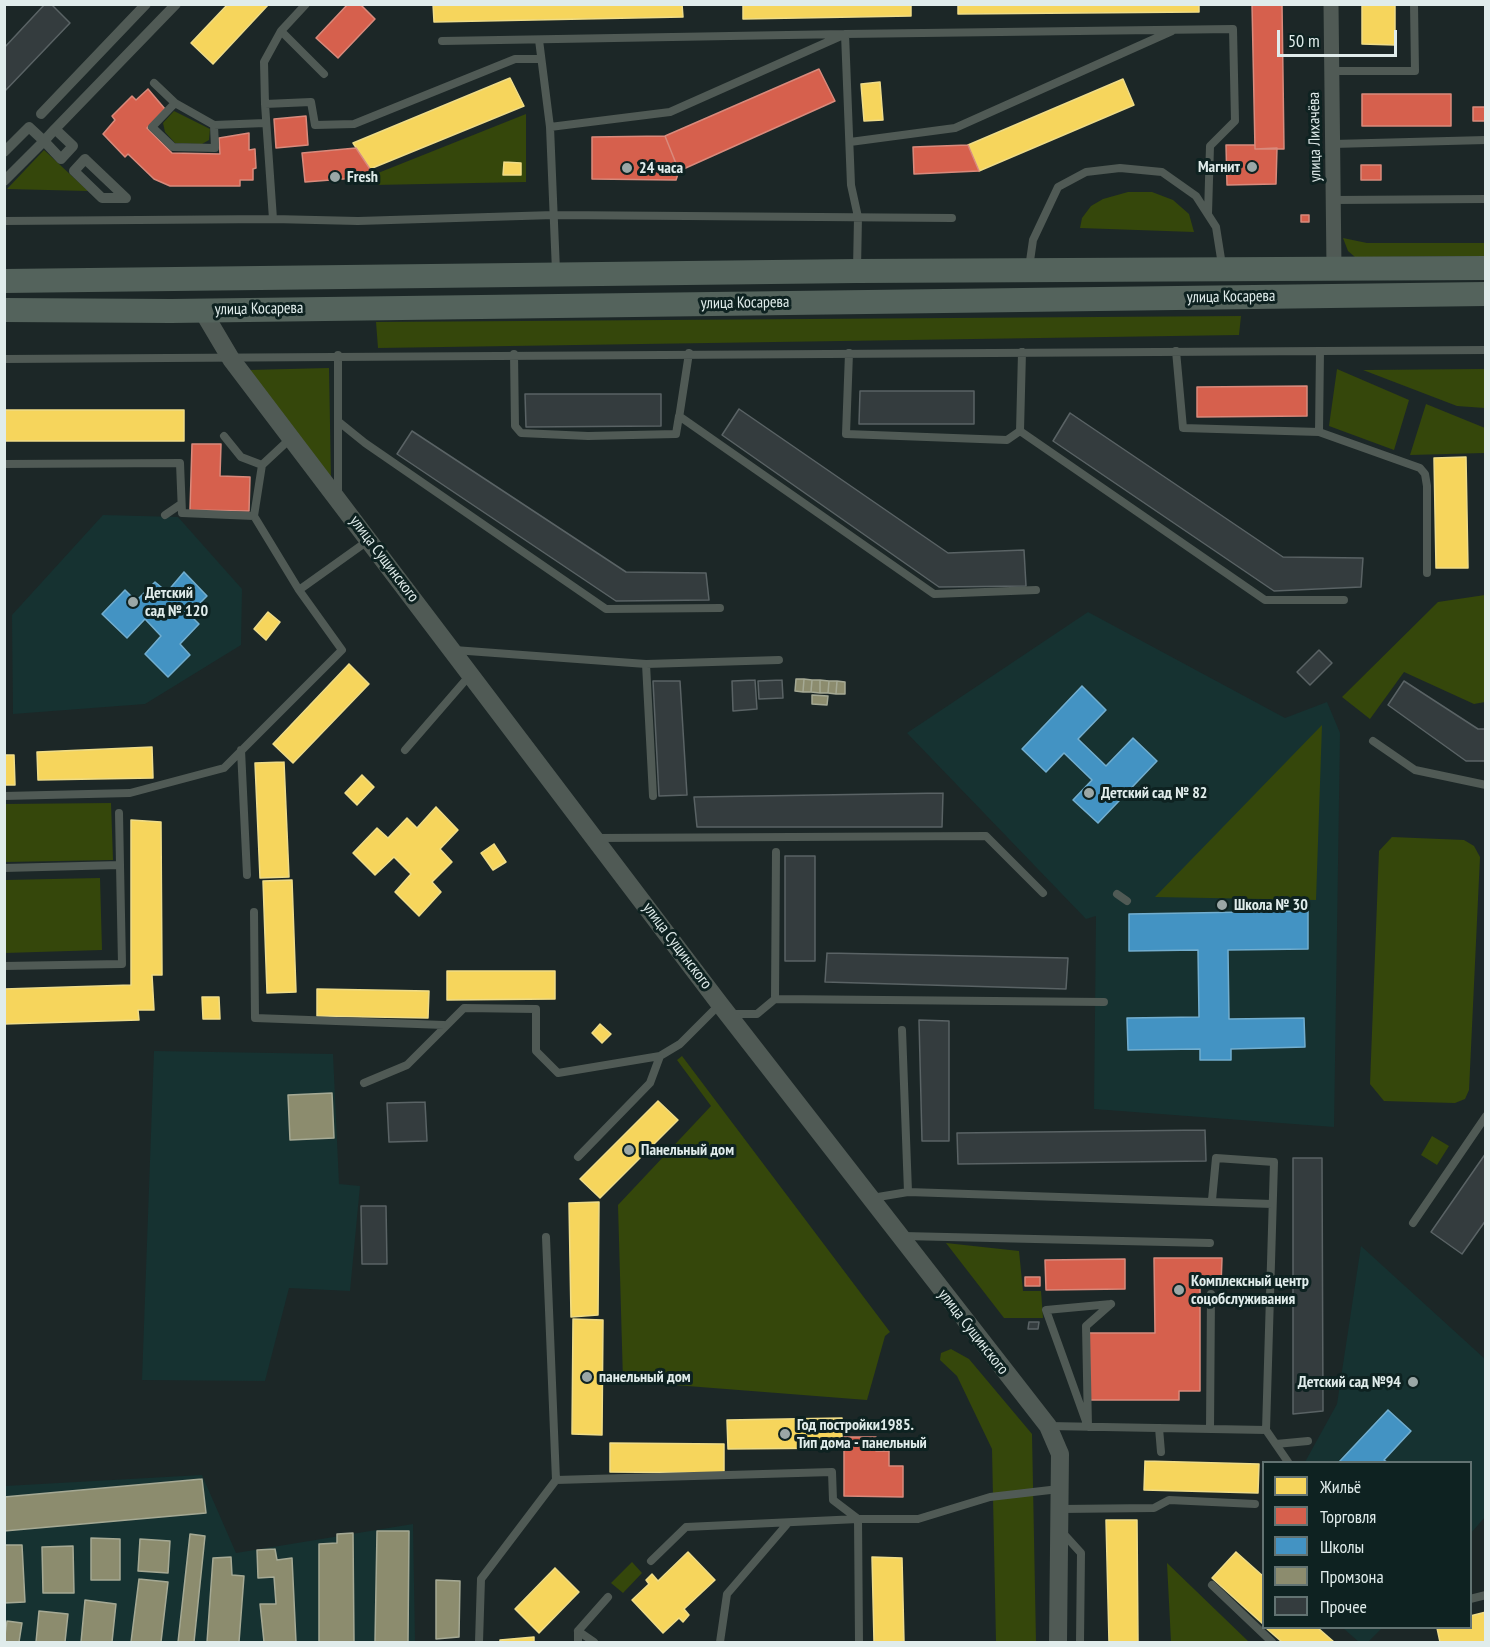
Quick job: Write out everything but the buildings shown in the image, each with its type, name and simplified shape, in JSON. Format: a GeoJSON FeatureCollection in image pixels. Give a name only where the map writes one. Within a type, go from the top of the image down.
{"type":"FeatureCollection","features":[{"type":"Feature","properties":{"kind":"main road"},"geometry":{"type":"LineString","coordinates":[[1334,268],[1335,296]]}},
{"type":"Feature","properties":{"kind":"main road","name":"улица Косарева"},"geometry":{"type":"LineString","coordinates":[[4,281],[857,271],[1485,268]]}},
{"type":"Feature","properties":{"kind":"main road","name":"улица Сущинского"},"geometry":{"type":"LineString","coordinates":[[201,279],[202,310]]}},
{"type":"Feature","properties":{"kind":"main road","name":"улица Косарева"},"geometry":{"type":"LineString","coordinates":[[4,310],[202,310],[1485,294]]}},
{"type":"Feature","properties":{"kind":"street"},"geometry":{"type":"LineString","coordinates":[[41,114],[146,4]]}},
{"type":"Feature","properties":{"kind":"street"},"geometry":{"type":"LineString","coordinates":[[4,181],[176,4]]}},
{"type":"Feature","properties":{"kind":"street","name":"улица Лихачёва"},"geometry":{"type":"LineString","coordinates":[[1331,4],[1334,268]]}},
{"type":"Feature","properties":{"kind":"street"},"geometry":{"type":"LineString","coordinates":[[4,152],[29,127],[61,159],[73,146],[55,129]]}},
{"type":"Feature","properties":{"kind":"street"},"geometry":{"type":"LineString","coordinates":[[85,159],[126,198],[102,198],[74,171],[85,159]]}},
{"type":"Feature","properties":{"kind":"street","name":"улица Сущинского"},"geometry":{"type":"LineString","coordinates":[[202,310],[231,358],[293,436],[724,1009],[869,1199],[1048,1426],[1060,1454],[1058,1642]]}},
{"type":"Feature","properties":{"kind":"lane"},"geometry":{"type":"LineString","coordinates":[[273,219],[265,123],[264,62],[281,31],[306,4]]}},
{"type":"Feature","properties":{"kind":"lane"},"geometry":{"type":"LineString","coordinates":[[1331,71],[1415,72],[1414,4]]}},
{"type":"Feature","properties":{"kind":"lane"},"geometry":{"type":"LineString","coordinates":[[442,41],[1233,29],[1235,122],[1210,146],[1208,214]]}},
{"type":"Feature","properties":{"kind":"lane"},"geometry":{"type":"LineString","coordinates":[[850,142],[955,128],[1176,30]]}},
{"type":"Feature","properties":{"kind":"lane"},"geometry":{"type":"LineString","coordinates":[[281,31],[324,74]]}},
{"type":"Feature","properties":{"kind":"lane"},"geometry":{"type":"LineString","coordinates":[[550,127],[670,112],[844,34]]}},
{"type":"Feature","properties":{"kind":"lane"},"geometry":{"type":"LineString","coordinates":[[844,34],[851,185],[858,217],[857,271]]}},
{"type":"Feature","properties":{"kind":"lane"},"geometry":{"type":"LineString","coordinates":[[539,40],[550,127],[556,275]]}},
{"type":"Feature","properties":{"kind":"lane"},"geometry":{"type":"LineString","coordinates":[[265,104],[311,102],[315,125],[354,124],[514,59],[541,59]]}},
{"type":"Feature","properties":{"kind":"lane"},"geometry":{"type":"LineString","coordinates":[[154,83],[175,103],[214,125],[265,123]]}},
{"type":"Feature","properties":{"kind":"lane"},"geometry":{"type":"LineString","coordinates":[[175,103],[152,127],[173,147],[215,148],[214,125]]}},
{"type":"Feature","properties":{"kind":"lane"},"geometry":{"type":"LineString","coordinates":[[1333,144],[1485,141]]}},
{"type":"Feature","properties":{"kind":"lane"},"geometry":{"type":"LineString","coordinates":[[1029,270],[1033,240],[1058,187],[1086,172],[1120,168],[1162,172],[1196,196],[1216,227],[1223,269]]}},
{"type":"Feature","properties":{"kind":"lane"},"geometry":{"type":"LineString","coordinates":[[1334,200],[1485,199]]}},
{"type":"Feature","properties":{"kind":"lane"},"geometry":{"type":"LineString","coordinates":[[4,221],[358,220],[554,215],[952,219]]}},
{"type":"Feature","properties":{"kind":"lane"},"geometry":{"type":"LineString","coordinates":[[4,359],[338,355],[1485,350]]}},
{"type":"Feature","properties":{"kind":"lane"},"geometry":{"type":"LineString","coordinates":[[1176,351],[1183,428],[1319,432],[1420,468],[1425,474],[1427,573]]}},
{"type":"Feature","properties":{"kind":"lane"},"geometry":{"type":"LineString","coordinates":[[1319,432],[1320,351]]}},
{"type":"Feature","properties":{"kind":"lane"},"geometry":{"type":"LineString","coordinates":[[1020,431],[1022,352]]}},
{"type":"Feature","properties":{"kind":"lane"},"geometry":{"type":"LineString","coordinates":[[514,354],[515,426],[521,433],[588,436],[676,434],[689,353]]}},
{"type":"Feature","properties":{"kind":"lane"},"geometry":{"type":"LineString","coordinates":[[849,353],[846,434],[1007,440],[1020,431]]}},
{"type":"Feature","properties":{"kind":"lane"},"geometry":{"type":"LineString","coordinates":[[338,355],[338,497]]}},
{"type":"Feature","properties":{"kind":"lane"},"geometry":{"type":"LineString","coordinates":[[680,416],[934,594],[1036,590]]}},
{"type":"Feature","properties":{"kind":"lane"},"geometry":{"type":"LineString","coordinates":[[339,422],[365,443],[606,609],[720,608]]}},
{"type":"Feature","properties":{"kind":"lane"},"geometry":{"type":"LineString","coordinates":[[1020,431],[1265,600],[1344,600]]}},
{"type":"Feature","properties":{"kind":"lane"},"geometry":{"type":"LineString","coordinates":[[224,436],[241,457],[262,465]]}},
{"type":"Feature","properties":{"kind":"lane"},"geometry":{"type":"LineString","coordinates":[[4,796],[130,793],[224,768],[342,650],[299,590],[254,516],[262,465],[293,436]]}},
{"type":"Feature","properties":{"kind":"lane"},"geometry":{"type":"LineString","coordinates":[[4,464],[180,463],[182,513],[254,516]]}},
{"type":"Feature","properties":{"kind":"lane"},"geometry":{"type":"LineString","coordinates":[[165,515],[181,504]]}},
{"type":"Feature","properties":{"kind":"lane"},"geometry":{"type":"LineString","coordinates":[[299,590],[369,540]]}},
{"type":"Feature","properties":{"kind":"lane"},"geometry":{"type":"LineString","coordinates":[[453,650],[646,664],[779,660]]}},
{"type":"Feature","properties":{"kind":"lane"},"geometry":{"type":"LineString","coordinates":[[646,664],[653,796]]}},
{"type":"Feature","properties":{"kind":"lane"},"geometry":{"type":"LineString","coordinates":[[405,750],[471,674]]}},
{"type":"Feature","properties":{"kind":"lane"},"geometry":{"type":"LineString","coordinates":[[1373,741],[1415,770],[1485,785]]}},
{"type":"Feature","properties":{"kind":"lane"},"geometry":{"type":"LineString","coordinates":[[242,750],[247,875]]}},
{"type":"Feature","properties":{"kind":"lane"},"geometry":{"type":"LineString","coordinates":[[4,966],[122,964],[119,813]]}},
{"type":"Feature","properties":{"kind":"lane"},"geometry":{"type":"LineString","coordinates":[[595,838],[986,836],[1043,893]]}},
{"type":"Feature","properties":{"kind":"lane"},"geometry":{"type":"LineString","coordinates":[[776,852],[776,999]]}},
{"type":"Feature","properties":{"kind":"lane"},"geometry":{"type":"LineString","coordinates":[[4,868],[120,865]]}},
{"type":"Feature","properties":{"kind":"lane"},"geometry":{"type":"LineString","coordinates":[[1117,894],[1127,901]]}},
{"type":"Feature","properties":{"kind":"lane"},"geometry":{"type":"LineString","coordinates":[[254,912],[255,1018],[444,1025]]}},
{"type":"Feature","properties":{"kind":"lane"},"geometry":{"type":"LineString","coordinates":[[364,1083],[407,1065],[444,1025],[464,1008],[536,1009],[536,1051],[558,1073],[660,1056],[680,1044],[724,1009],[757,1014],[776,999],[1104,1002]]}},
{"type":"Feature","properties":{"kind":"lane"},"geometry":{"type":"LineString","coordinates":[[902,1030],[908,1192]]}},
{"type":"Feature","properties":{"kind":"lane"},"geometry":{"type":"LineString","coordinates":[[578,1157],[650,1083],[660,1056]]}},
{"type":"Feature","properties":{"kind":"lane"},"geometry":{"type":"LineString","coordinates":[[1413,1223],[1485,1116]]}},
{"type":"Feature","properties":{"kind":"lane"},"geometry":{"type":"LineString","coordinates":[[1212,1200],[1216,1158],[1274,1162],[1266,1430],[1287,1461]]}},
{"type":"Feature","properties":{"kind":"lane"},"geometry":{"type":"LineString","coordinates":[[869,1199],[908,1192],[1212,1200],[1272,1204]]}},
{"type":"Feature","properties":{"kind":"lane"},"geometry":{"type":"LineString","coordinates":[[479,1642],[481,1580],[556,1480],[546,1236]]}},
{"type":"Feature","properties":{"kind":"lane"},"geometry":{"type":"LineString","coordinates":[[899,1236],[1210,1243]]}},
{"type":"Feature","properties":{"kind":"lane"},"geometry":{"type":"LineString","coordinates":[[1210,1429],[1211,1294]]}},
{"type":"Feature","properties":{"kind":"lane"},"geometry":{"type":"LineString","coordinates":[[1111,1304],[1086,1326],[1088,1427],[1046,1310],[1111,1304]]}},
{"type":"Feature","properties":{"kind":"lane"},"geometry":{"type":"LineString","coordinates":[[1048,1426],[1266,1430]]}},
{"type":"Feature","properties":{"kind":"lane"},"geometry":{"type":"LineString","coordinates":[[1159,1428],[1161,1452]]}},
{"type":"Feature","properties":{"kind":"lane"},"geometry":{"type":"LineString","coordinates":[[1276,1444],[1308,1441]]}},
{"type":"Feature","properties":{"kind":"lane"},"geometry":{"type":"LineString","coordinates":[[556,1480],[832,1472],[833,1500],[858,1519]]}},
{"type":"Feature","properties":{"kind":"lane"},"geometry":{"type":"LineString","coordinates":[[651,1561],[686,1527],[858,1519],[918,1519],[990,1497],[1061,1489]]}},
{"type":"Feature","properties":{"kind":"lane"},"geometry":{"type":"LineString","coordinates":[[1060,1509],[1154,1508],[1169,1500],[1255,1504]]}},
{"type":"Feature","properties":{"kind":"lane"},"geometry":{"type":"LineString","coordinates":[[858,1519],[859,1642]]}},
{"type":"Feature","properties":{"kind":"lane"},"geometry":{"type":"LineString","coordinates":[[720,1642],[727,1594],[788,1523]]}},
{"type":"Feature","properties":{"kind":"lane"},"geometry":{"type":"LineString","coordinates":[[1060,1530],[1080,1553],[1080,1642]]}},
{"type":"Feature","properties":{"kind":"lane"},"geometry":{"type":"LineString","coordinates":[[1212,1585],[1272,1642]]}},
{"type":"Feature","properties":{"kind":"lane"},"geometry":{"type":"LineString","coordinates":[[578,1642],[578,1631],[608,1597]]}},
{"type":"Feature","properties":{"kind":"lane"},"geometry":{"type":"LineString","coordinates":[[578,1631],[594,1642]]}},
{"type":"Feature","properties":{"kind":"shaded area","name":"Детский сад № 120"},"geometry":{"type":"Polygon","coordinates":[[[103,515],[178,517],[242,589],[241,645],[145,704],[13,714],[12,615],[103,515]]]}},
{"type":"Feature","properties":{"kind":"shaded area"},"geometry":{"type":"Polygon","coordinates":[[[1088,612],[1285,718],[1327,702],[1340,733],[1334,1127],[1094,1109],[1096,916],[1086,919],[907,733],[1088,612]]]}},
{"type":"Feature","properties":{"kind":"shaded area"},"geometry":{"type":"Polygon","coordinates":[[[154,1051],[333,1054],[339,1184],[360,1186],[350,1291],[289,1288],[265,1381],[142,1380],[154,1051]]]}},
{"type":"Feature","properties":{"kind":"shaded area","name":"Детский сад №94"},"geometry":{"type":"Polygon","coordinates":[[[1361,1246],[1485,1359],[1485,1517],[1472,1532],[1472,1461],[1306,1461],[1337,1404],[1361,1246]]]}},
{"type":"Feature","properties":{"kind":"shaded area"},"geometry":{"type":"Polygon","coordinates":[[[202,1475],[236,1553],[413,1524],[415,1642],[5,1642],[5,1486],[202,1475]]]}},
{"type":"Feature","properties":{"kind":"shaded area"},"geometry":{"type":"Polygon","coordinates":[[[1344,1629],[1381,1629],[1368,1642],[1359,1642],[1344,1629]]]}},
{"type":"Feature","properties":{"kind":"green space"},"geometry":{"type":"Polygon","coordinates":[[[174,111],[210,129],[209,140],[202,144],[175,143],[165,132],[163,123],[174,111]]]}},
{"type":"Feature","properties":{"kind":"green space"},"geometry":{"type":"Polygon","coordinates":[[[526,114],[526,182],[374,185],[373,175],[526,114]]]}},
{"type":"Feature","properties":{"kind":"green space"},"geometry":{"type":"Polygon","coordinates":[[[44,150],[88,191],[7,189],[44,150]]]}},
{"type":"Feature","properties":{"kind":"green space"},"geometry":{"type":"Polygon","coordinates":[[[1128,192],[1152,192],[1173,200],[1189,214],[1194,232],[1080,228],[1082,218],[1091,206],[1103,199],[1128,192]]]}},
{"type":"Feature","properties":{"kind":"green space"},"geometry":{"type":"Polygon","coordinates":[[[1343,238],[1367,243],[1485,243],[1485,256],[1355,257],[1348,251],[1343,238]]]}},
{"type":"Feature","properties":{"kind":"green space"},"geometry":{"type":"Polygon","coordinates":[[[1241,316],[1239,335],[378,348],[376,322],[1241,316]]]}},
{"type":"Feature","properties":{"kind":"green space"},"geometry":{"type":"Polygon","coordinates":[[[329,368],[331,480],[249,370],[329,368]]]}},
{"type":"Feature","properties":{"kind":"green space"},"geometry":{"type":"Polygon","coordinates":[[[1337,369],[1409,400],[1394,450],[1329,426],[1337,369]]]}},
{"type":"Feature","properties":{"kind":"green space"},"geometry":{"type":"Polygon","coordinates":[[[1485,369],[1485,408],[1457,406],[1363,370],[1485,369]]]}},
{"type":"Feature","properties":{"kind":"green space"},"geometry":{"type":"Polygon","coordinates":[[[1426,404],[1485,428],[1484,453],[1410,455],[1426,404]]]}},
{"type":"Feature","properties":{"kind":"green space"},"geometry":{"type":"Polygon","coordinates":[[[1485,595],[1485,702],[1474,704],[1404,672],[1370,719],[1342,697],[1438,602],[1485,595]]]}},
{"type":"Feature","properties":{"kind":"green space"},"geometry":{"type":"Polygon","coordinates":[[[1322,725],[1316,900],[1155,897],[1322,725]]]}},
{"type":"Feature","properties":{"kind":"green space"},"geometry":{"type":"Polygon","coordinates":[[[111,803],[113,860],[5,862],[5,804],[111,803]]]}},
{"type":"Feature","properties":{"kind":"green space"},"geometry":{"type":"Polygon","coordinates":[[[1392,837],[1464,840],[1474,846],[1480,857],[1469,1090],[1465,1099],[1455,1103],[1384,1101],[1370,1084],[1379,851],[1392,837]]]}},
{"type":"Feature","properties":{"kind":"green space"},"geometry":{"type":"Polygon","coordinates":[[[100,878],[102,950],[5,953],[5,880],[100,878]]]}},
{"type":"Feature","properties":{"kind":"green space"},"geometry":{"type":"Polygon","coordinates":[[[682,1056],[890,1332],[885,1336],[867,1400],[623,1381],[618,1205],[711,1106],[677,1060],[682,1056]]]}},
{"type":"Feature","properties":{"kind":"green space"},"geometry":{"type":"Polygon","coordinates":[[[1432,1136],[1449,1146],[1437,1165],[1421,1155],[1432,1136]]]}},
{"type":"Feature","properties":{"kind":"green space"},"geometry":{"type":"Polygon","coordinates":[[[946,1243],[1019,1251],[1023,1291],[1041,1291],[1043,1318],[1004,1318],[946,1243]]]}},
{"type":"Feature","properties":{"kind":"green space"},"geometry":{"type":"Polygon","coordinates":[[[951,1349],[969,1359],[1032,1434],[1036,1642],[996,1642],[992,1449],[957,1376],[940,1360],[941,1353],[951,1349]]]}},
{"type":"Feature","properties":{"kind":"green space"},"geometry":{"type":"Polygon","coordinates":[[[632,1562],[642,1573],[623,1593],[611,1583],[632,1562]]]}},
{"type":"Feature","properties":{"kind":"green space"},"geometry":{"type":"Polygon","coordinates":[[[1167,1563],[1249,1642],[1171,1642],[1167,1563]]]}},
{"type":"Feature","properties":{"kind":"place","name":"Магнит"},"geometry":{"type":"Point","coordinates":[1252,167]}},
{"type":"Feature","properties":{"kind":"place","name":"24 часа"},"geometry":{"type":"Point","coordinates":[627,168]}},
{"type":"Feature","properties":{"kind":"place","name":"Fresh"},"geometry":{"type":"Point","coordinates":[335,177]}},
{"type":"Feature","properties":{"kind":"place","name":"Детский сад № 120"},"geometry":{"type":"Point","coordinates":[133,602]}},
{"type":"Feature","properties":{"kind":"place","name":"Детский сад № 82"},"geometry":{"type":"Point","coordinates":[1089,793]}},
{"type":"Feature","properties":{"kind":"place","name":"Школа № 30"},"geometry":{"type":"Point","coordinates":[1222,905]}},
{"type":"Feature","properties":{"kind":"place","name":"Панельный дом"},"geometry":{"type":"Point","coordinates":[629,1150]}},
{"type":"Feature","properties":{"kind":"place","name":"Комплексный центр соцобслуживания"},"geometry":{"type":"Point","coordinates":[1179,1290]}},
{"type":"Feature","properties":{"kind":"place","name":"панельный дом"},"geometry":{"type":"Point","coordinates":[587,1377]}},
{"type":"Feature","properties":{"kind":"place","name":"Детский сад №94"},"geometry":{"type":"Point","coordinates":[1413,1382]}},
{"type":"Feature","properties":{"kind":"place","name":"Год постройки1985. Тип дома - панельный"},"geometry":{"type":"Point","coordinates":[785,1434]}}]}
